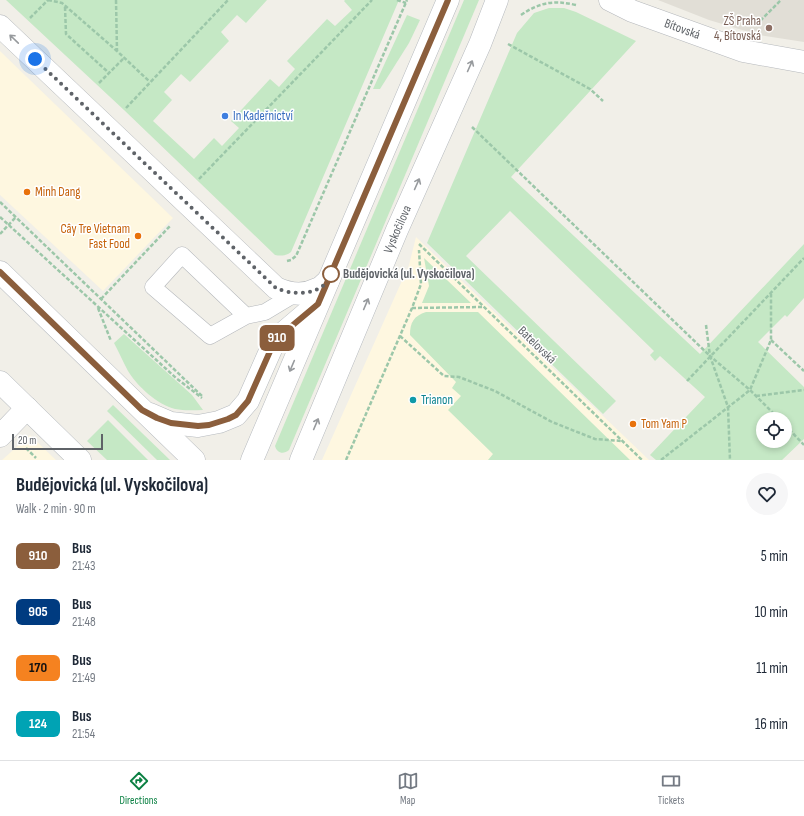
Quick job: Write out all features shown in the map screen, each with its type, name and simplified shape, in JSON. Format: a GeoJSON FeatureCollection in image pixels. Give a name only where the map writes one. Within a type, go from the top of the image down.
{"type":"FeatureCollection","features":[{"type":"Feature","properties":{"kind":"street"},"geometry":{"type":"LineString","coordinates":[[252,460],[448,0]]}},
{"type":"Feature","properties":{"kind":"street","name":"Vyskočilova"},"geometry":{"type":"LineString","coordinates":[[301,460],[397,230],[480,44],[497,0]]}},
{"type":"Feature","properties":{"kind":"street","name":"Bítovská"},"geometry":{"type":"LineString","coordinates":[[614,1],[632,11],[743,51],[804,62]]}},
{"type":"Feature","properties":{"kind":"street"},"geometry":{"type":"LineString","coordinates":[[0,26],[185,202],[286,291],[317,289],[328,281]]}},
{"type":"Feature","properties":{"kind":"street"},"geometry":{"type":"LineString","coordinates":[[0,272],[194,460]]}},
{"type":"Feature","properties":{"kind":"street"},"geometry":{"type":"LineString","coordinates":[[142,410],[171,423],[186,425],[209,425],[236,415],[248,401],[275,340],[318,304]]}},
{"type":"Feature","properties":{"kind":"street"},"geometry":{"type":"LineString","coordinates":[[0,382],[80,460]]}},
{"type":"Feature","properties":{"kind":"street"},"geometry":{"type":"LineString","coordinates":[[0,436],[27,408]]}},
{"type":"Feature","properties":{"kind":"lane"},"geometry":{"type":"LineString","coordinates":[[246,316],[182,255],[153,287],[210,336],[246,316],[266,312],[286,291]]}},
{"type":"Feature","properties":{"kind":"path"},"geometry":{"type":"LineString","coordinates":[[26,23],[48,0],[62,3],[150,82]]}},
{"type":"Feature","properties":{"kind":"path"},"geometry":{"type":"LineString","coordinates":[[116,0],[117,51]]}},
{"type":"Feature","properties":{"kind":"path"},"geometry":{"type":"LineString","coordinates":[[124,110],[228,0]]}},
{"type":"Feature","properties":{"kind":"path"},"geometry":{"type":"LineString","coordinates":[[102,299],[179,216],[194,184],[372,0]]}},
{"type":"Feature","properties":{"kind":"path"},"geometry":{"type":"LineString","coordinates":[[286,291],[286,261],[292,260],[296,256],[407,1],[397,0]]}},
{"type":"Feature","properties":{"kind":"path"},"geometry":{"type":"LineString","coordinates":[[751,30],[781,0]]}},
{"type":"Feature","properties":{"kind":"path"},"geometry":{"type":"LineString","coordinates":[[518,20],[532,7],[543,3],[560,2],[576,5]]}},
{"type":"Feature","properties":{"kind":"path"},"geometry":{"type":"LineString","coordinates":[[65,6],[66,34],[109,72]]}},
{"type":"Feature","properties":{"kind":"path"},"geometry":{"type":"LineString","coordinates":[[504,42],[590,89],[604,101]]}},
{"type":"Feature","properties":{"kind":"path"},"geometry":{"type":"LineString","coordinates":[[93,88],[124,58]]}},
{"type":"Feature","properties":{"kind":"path"},"geometry":{"type":"LineString","coordinates":[[470,125],[710,356],[750,390],[771,412]]}},
{"type":"Feature","properties":{"kind":"path"},"geometry":{"type":"LineString","coordinates":[[0,202],[207,402],[176,378],[126,330],[97,306],[0,217]]}},
{"type":"Feature","properties":{"kind":"path"},"geometry":{"type":"LineString","coordinates":[[0,234],[16,216]]}},
{"type":"Feature","properties":{"kind":"path"},"geometry":{"type":"LineString","coordinates":[[346,460],[421,284],[419,244],[422,237]]}},
{"type":"Feature","properties":{"kind":"path","name":"Batelovská"},"geometry":{"type":"LineString","coordinates":[[419,244],[642,460]]}},
{"type":"Feature","properties":{"kind":"path"},"geometry":{"type":"LineString","coordinates":[[687,381],[804,258]]}},
{"type":"Feature","properties":{"kind":"path"},"geometry":{"type":"LineString","coordinates":[[660,460],[750,390],[771,340],[771,294]]}},
{"type":"Feature","properties":{"kind":"path"},"geometry":{"type":"LineString","coordinates":[[412,308],[484,308]]}},
{"type":"Feature","properties":{"kind":"path"},"geometry":{"type":"LineString","coordinates":[[706,325],[710,356],[728,408],[730,460]]}},
{"type":"Feature","properties":{"kind":"path"},"geometry":{"type":"LineString","coordinates":[[400,336],[444,376],[459,377],[495,391],[552,422],[595,439],[622,441]]}},
{"type":"Feature","properties":{"kind":"path"},"geometry":{"type":"LineString","coordinates":[[771,340],[804,371]]}},
{"type":"Feature","properties":{"kind":"path"},"geometry":{"type":"LineString","coordinates":[[755,396],[804,390]]}},
{"type":"Feature","properties":{"kind":"path"},"geometry":{"type":"LineString","coordinates":[[792,433],[804,444]]}},
{"type":"Feature","properties":{"kind":"shaded area","name":"ZŠ Praha 4, Bítovská"},"geometry":{"type":"Polygon","coordinates":[[[658,0],[804,0],[804,42],[759,35],[709,20],[658,0]]]}},
{"type":"Feature","properties":{"kind":"shaded area"},"geometry":{"type":"Polygon","coordinates":[[[0,51],[173,218],[103,291],[0,195],[0,51]]]}},
{"type":"Feature","properties":{"kind":"shaded area"},"geometry":{"type":"Polygon","coordinates":[[[416,237],[649,460],[322,460],[409,265],[416,237]]]}},
{"type":"Feature","properties":{"kind":"shaded area"},"geometry":{"type":"Polygon","coordinates":[[[30,435],[56,460],[2,460],[30,435]]]}},
{"type":"Feature","properties":{"kind":"green space"},"geometry":{"type":"Polygon","coordinates":[[[6,0],[267,0],[246,23],[237,15],[221,32],[229,41],[190,82],[181,74],[164,92],[172,100],[153,121],[194,159],[214,138],[222,146],[239,128],[231,121],[270,79],[279,87],[295,69],[287,61],[327,19],[335,26],[352,10],[344,1],[345,0],[399,0],[291,252],[281,256],[275,255],[124,110],[6,0]]]}},
{"type":"Feature","properties":{"kind":"green space"},"geometry":{"type":"Polygon","coordinates":[[[464,0],[479,0],[289,450],[280,452],[275,446],[464,0]]]}},
{"type":"Feature","properties":{"kind":"green space"},"geometry":{"type":"Polygon","coordinates":[[[549,8],[564,8],[576,12],[636,41],[511,177],[700,354],[804,244],[804,298],[787,317],[785,315],[758,342],[804,387],[804,439],[782,460],[656,460],[650,455],[705,397],[660,356],[655,361],[650,355],[654,351],[510,211],[466,256],[616,401],[603,414],[427,243],[517,33],[534,13],[549,8]]]}},
{"type":"Feature","properties":{"kind":"green space"},"geometry":{"type":"Polygon","coordinates":[[[407,15],[420,20],[409,43],[380,89],[373,89],[407,15]]]}},
{"type":"Feature","properties":{"kind":"green space"},"geometry":{"type":"Polygon","coordinates":[[[424,258],[471,303],[422,303],[429,286],[424,258]]]}},
{"type":"Feature","properties":{"kind":"green space"},"geometry":{"type":"Polygon","coordinates":[[[426,312],[478,312],[630,460],[488,460],[493,454],[448,410],[461,396],[452,388],[456,382],[410,335],[411,326],[414,320],[418,315],[426,312]]]}},
{"type":"Feature","properties":{"kind":"green space"},"geometry":{"type":"Polygon","coordinates":[[[124,334],[192,395],[203,410],[182,410],[168,407],[142,389],[128,371],[114,343],[124,334]]]}},
{"type":"Feature","properties":{"kind":"green space"},"geometry":{"type":"Polygon","coordinates":[[[113,405],[170,460],[157,460],[107,411],[113,405]]]}},
{"type":"Feature","properties":{"kind":"green space"},"geometry":{"type":"Polygon","coordinates":[[[108,420],[148,460],[107,460],[87,441],[108,420]]]}},
{"type":"Feature","properties":{"kind":"bus line","name":"910"},"geometry":{"type":"LineString","coordinates":[[0,272],[142,410],[171,423],[198,426],[209,425],[236,415],[248,401],[275,340],[318,304],[448,0]]}},
{"type":"Feature","properties":{"kind":"place","name":"ZŠ Praha 4, Bítovská"},"geometry":{"type":"Point","coordinates":[769,28]}},
{"type":"Feature","properties":{"kind":"place","name":"In Kadeřnictví"},"geometry":{"type":"Point","coordinates":[225,116]}},
{"type":"Feature","properties":{"kind":"place","name":"Minh Dang"},"geometry":{"type":"Point","coordinates":[27,192]}},
{"type":"Feature","properties":{"kind":"place","name":"Cây Tre Vietnam Fast Food"},"geometry":{"type":"Point","coordinates":[138,236]}},
{"type":"Feature","properties":{"kind":"place","name":"Budějovická (ul. Vyskočilova)"},"geometry":{"type":"Point","coordinates":[331,274]}},
{"type":"Feature","properties":{"kind":"place","name":"Trianon"},"geometry":{"type":"Point","coordinates":[413,400]}},
{"type":"Feature","properties":{"kind":"place","name":"Tom Yam P"},"geometry":{"type":"Point","coordinates":[633,424]}},
{"type":"Feature","properties":{"kind":"route"},"geometry":{"type":"LineString","coordinates":[[35,59],[276,288],[284,292],[295,294],[317,289],[328,281],[333,268],[331,274]]}}]}
